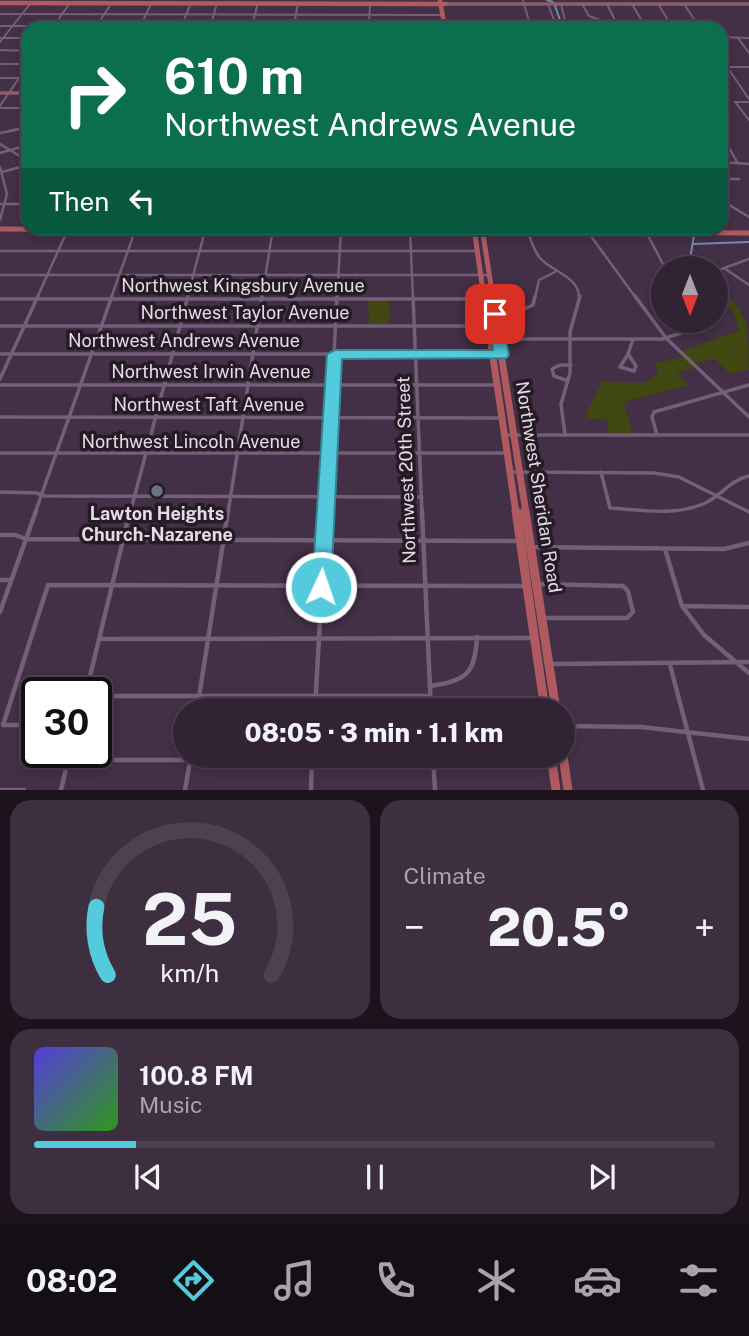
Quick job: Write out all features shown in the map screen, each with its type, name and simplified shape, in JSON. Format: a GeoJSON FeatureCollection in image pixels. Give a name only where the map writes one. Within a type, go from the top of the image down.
{"type":"FeatureCollection","features":[{"type":"Feature","properties":{"kind":"main road"},"geometry":{"type":"LineString","coordinates":[[42,3],[64,1]]}},
{"type":"Feature","properties":{"kind":"main road"},"geometry":{"type":"LineString","coordinates":[[0,2],[216,2]]}},
{"type":"Feature","properties":{"kind":"main road"},"geometry":{"type":"LineString","coordinates":[[31,2],[749,4]]}},
{"type":"Feature","properties":{"kind":"main road"},"geometry":{"type":"LineString","coordinates":[[443,2],[445,21]]}},
{"type":"Feature","properties":{"kind":"main road"},"geometry":{"type":"LineString","coordinates":[[443,2],[446,21]]}},
{"type":"Feature","properties":{"kind":"main road"},"geometry":{"type":"LineString","coordinates":[[0,93],[21,93]]}},
{"type":"Feature","properties":{"kind":"main road"},"geometry":{"type":"LineString","coordinates":[[0,225],[21,225]]}},
{"type":"Feature","properties":{"kind":"main road"},"geometry":{"type":"LineString","coordinates":[[0,225],[21,226]]}},
{"type":"Feature","properties":{"kind":"main road"},"geometry":{"type":"LineString","coordinates":[[728,230],[749,230]]}},
{"type":"Feature","properties":{"kind":"main road","name":"Northwest Sheridan Road"},"geometry":{"type":"LineString","coordinates":[[478,235],[477,251],[485,275],[485,299],[491,314],[489,326],[495,339]]}},
{"type":"Feature","properties":{"kind":"main road","name":"Northwest Sheridan Road"},"geometry":{"type":"LineString","coordinates":[[479,235],[544,664],[545,698]]}},
{"type":"Feature","properties":{"kind":"main road","name":"Northwest Sheridan Road"},"geometry":{"type":"LineString","coordinates":[[502,385],[502,418],[509,435],[508,453],[515,472]]}},
{"type":"Feature","properties":{"kind":"main road","name":"Northwest Sheridan Road"},"geometry":{"type":"LineString","coordinates":[[537,618],[535,638],[553,698]]}},
{"type":"Feature","properties":{"kind":"main road"},"geometry":{"type":"LineString","coordinates":[[553,768],[556,790]]}},
{"type":"Feature","properties":{"kind":"main road"},"geometry":{"type":"LineString","coordinates":[[565,768],[568,790]]}},
{"type":"Feature","properties":{"kind":"street"},"geometry":{"type":"LineString","coordinates":[[721,0],[725,4]]}},
{"type":"Feature","properties":{"kind":"street"},"geometry":{"type":"LineString","coordinates":[[1,39],[31,2]]}},
{"type":"Feature","properties":{"kind":"street"},"geometry":{"type":"LineString","coordinates":[[99,21],[110,2]]}},
{"type":"Feature","properties":{"kind":"street"},"geometry":{"type":"LineString","coordinates":[[143,21],[152,2]]}},
{"type":"Feature","properties":{"kind":"street"},"geometry":{"type":"LineString","coordinates":[[212,21],[216,2]]}},
{"type":"Feature","properties":{"kind":"street"},"geometry":{"type":"LineString","coordinates":[[253,21],[255,2]]}},
{"type":"Feature","properties":{"kind":"street"},"geometry":{"type":"LineString","coordinates":[[294,2],[294,21]]}},
{"type":"Feature","properties":{"kind":"street"},"geometry":{"type":"LineString","coordinates":[[368,2],[369,21]]}},
{"type":"Feature","properties":{"kind":"street"},"geometry":{"type":"LineString","coordinates":[[523,2],[529,21]]}},
{"type":"Feature","properties":{"kind":"street"},"geometry":{"type":"LineString","coordinates":[[58,21],[70,3]]}},
{"type":"Feature","properties":{"kind":"street"},"geometry":{"type":"LineString","coordinates":[[184,21],[191,4]]}},
{"type":"Feature","properties":{"kind":"street"},"geometry":{"type":"LineString","coordinates":[[548,4],[554,21]]}},
{"type":"Feature","properties":{"kind":"street"},"geometry":{"type":"LineString","coordinates":[[561,4],[565,21]]}},
{"type":"Feature","properties":{"kind":"street"},"geometry":{"type":"LineString","coordinates":[[582,4],[589,16],[602,21]]}},
{"type":"Feature","properties":{"kind":"street"},"geometry":{"type":"LineString","coordinates":[[607,4],[615,21]]}},
{"type":"Feature","properties":{"kind":"street"},"geometry":{"type":"LineString","coordinates":[[632,4],[642,21]]}},
{"type":"Feature","properties":{"kind":"street"},"geometry":{"type":"LineString","coordinates":[[658,4],[669,21]]}},
{"type":"Feature","properties":{"kind":"street"},"geometry":{"type":"LineString","coordinates":[[684,4],[695,21]]}},
{"type":"Feature","properties":{"kind":"street"},"geometry":{"type":"LineString","coordinates":[[0,14],[443,15]]}},
{"type":"Feature","properties":{"kind":"street"},"geometry":{"type":"LineString","coordinates":[[0,26],[21,26]]}},
{"type":"Feature","properties":{"kind":"street"},"geometry":{"type":"LineString","coordinates":[[728,37],[749,38]]}},
{"type":"Feature","properties":{"kind":"street"},"geometry":{"type":"LineString","coordinates":[[1,39],[21,38]]}},
{"type":"Feature","properties":{"kind":"street"},"geometry":{"type":"LineString","coordinates":[[737,38],[749,53]]}},
{"type":"Feature","properties":{"kind":"street"},"geometry":{"type":"LineString","coordinates":[[0,51],[21,51]]}},
{"type":"Feature","properties":{"kind":"street"},"geometry":{"type":"LineString","coordinates":[[0,64],[21,64]]}},
{"type":"Feature","properties":{"kind":"street"},"geometry":{"type":"LineString","coordinates":[[728,67],[749,67]]}},
{"type":"Feature","properties":{"kind":"street"},"geometry":{"type":"LineString","coordinates":[[728,68],[749,100],[735,102],[749,120]]}},
{"type":"Feature","properties":{"kind":"street"},"geometry":{"type":"LineString","coordinates":[[0,107],[21,75]]}},
{"type":"Feature","properties":{"kind":"street"},"geometry":{"type":"LineString","coordinates":[[0,78],[19,78]]}},
{"type":"Feature","properties":{"kind":"street"},"geometry":{"type":"LineString","coordinates":[[0,107],[21,108]]}},
{"type":"Feature","properties":{"kind":"street"},"geometry":{"type":"LineString","coordinates":[[0,133],[21,128]]}},
{"type":"Feature","properties":{"kind":"street"},"geometry":{"type":"LineString","coordinates":[[0,144],[21,158]]}},
{"type":"Feature","properties":{"kind":"street"},"geometry":{"type":"LineString","coordinates":[[728,146],[737,162]]}},
{"type":"Feature","properties":{"kind":"street"},"geometry":{"type":"LineString","coordinates":[[0,153],[21,147]]}},
{"type":"Feature","properties":{"kind":"street"},"geometry":{"type":"LineString","coordinates":[[728,162],[749,164]]}},
{"type":"Feature","properties":{"kind":"street"},"geometry":{"type":"LineString","coordinates":[[1,173],[21,166]]}},
{"type":"Feature","properties":{"kind":"street"},"geometry":{"type":"LineString","coordinates":[[0,167],[6,204],[0,225]]}},
{"type":"Feature","properties":{"kind":"street"},"geometry":{"type":"LineString","coordinates":[[728,179],[739,179]]}},
{"type":"Feature","properties":{"kind":"street"},"geometry":{"type":"LineString","coordinates":[[0,204],[21,204]]}},
{"type":"Feature","properties":{"kind":"street"},"geometry":{"type":"LineString","coordinates":[[728,204],[749,217]]}},
{"type":"Feature","properties":{"kind":"street"},"geometry":{"type":"LineString","coordinates":[[0,379],[65,235]]}},
{"type":"Feature","properties":{"kind":"street"},"geometry":{"type":"LineString","coordinates":[[0,612],[134,235]]}},
{"type":"Feature","properties":{"kind":"street"},"geometry":{"type":"LineString","coordinates":[[90,677],[123,538],[148,455],[204,235]]}},
{"type":"Feature","properties":{"kind":"street"},"geometry":{"type":"LineString","coordinates":[[200,696],[272,235]]}},
{"type":"Feature","properties":{"kind":"street"},"geometry":{"type":"LineString","coordinates":[[316,696],[341,235]]}},
{"type":"Feature","properties":{"kind":"street","name":"Northwest 20th Street"},"geometry":{"type":"LineString","coordinates":[[407,235],[411,251],[421,454],[430,696]]}},
{"type":"Feature","properties":{"kind":"street"},"geometry":{"type":"LineString","coordinates":[[530,235],[536,256],[555,272],[573,281],[580,294],[570,339],[571,365],[561,404],[565,435]]}},
{"type":"Feature","properties":{"kind":"street"},"geometry":{"type":"LineString","coordinates":[[592,235],[666,338],[749,417]]}},
{"type":"Feature","properties":{"kind":"street"},"geometry":{"type":"LineString","coordinates":[[648,235],[659,256]]}},
{"type":"Feature","properties":{"kind":"street"},"geometry":{"type":"LineString","coordinates":[[0,251],[477,251]]}},
{"type":"Feature","properties":{"kind":"street"},"geometry":{"type":"LineString","coordinates":[[728,266],[749,259]]}},
{"type":"Feature","properties":{"kind":"street"},"geometry":{"type":"LineString","coordinates":[[728,271],[749,285]]}},
{"type":"Feature","properties":{"kind":"street"},"geometry":{"type":"LineString","coordinates":[[491,314],[514,313],[530,307],[533,305],[539,280],[555,272]]}},
{"type":"Feature","properties":{"kind":"street"},"geometry":{"type":"LineString","coordinates":[[0,275],[485,275]]}},
{"type":"Feature","properties":{"kind":"street","name":"Northwest Kingsbury Avenue"},"geometry":{"type":"LineString","coordinates":[[0,299],[485,299]]}},
{"type":"Feature","properties":{"kind":"street","name":"Northwest Taylor Avenue"},"geometry":{"type":"LineString","coordinates":[[0,326],[489,326]]}},
{"type":"Feature","properties":{"kind":"street"},"geometry":{"type":"LineString","coordinates":[[495,339],[666,338],[678,333]]}},
{"type":"Feature","properties":{"kind":"street"},"geometry":{"type":"LineString","coordinates":[[628,354],[636,366],[634,371],[620,367],[628,354],[632,339]]}},
{"type":"Feature","properties":{"kind":"street","name":"Northwest Andrews Avenue"},"geometry":{"type":"LineString","coordinates":[[0,354],[497,355]]}},
{"type":"Feature","properties":{"kind":"street"},"geometry":{"type":"LineString","coordinates":[[568,381],[554,376],[552,369],[555,366],[571,365]]}},
{"type":"Feature","properties":{"kind":"street","name":"Northwest Irwin Avenue"},"geometry":{"type":"LineString","coordinates":[[0,385],[502,385]]}},
{"type":"Feature","properties":{"kind":"street"},"geometry":{"type":"LineString","coordinates":[[657,435],[652,417],[654,412],[749,385]]}},
{"type":"Feature","properties":{"kind":"street","name":"Northwest Taft Avenue"},"geometry":{"type":"LineString","coordinates":[[0,417],[502,418]]}},
{"type":"Feature","properties":{"kind":"street"},"geometry":{"type":"LineString","coordinates":[[509,435],[749,435]]}},
{"type":"Feature","properties":{"kind":"street","name":"Northwest Lincoln Avenue"},"geometry":{"type":"LineString","coordinates":[[0,453],[508,453]]}},
{"type":"Feature","properties":{"kind":"street"},"geometry":{"type":"LineString","coordinates":[[515,472],[654,472],[679,477],[749,512]]}},
{"type":"Feature","properties":{"kind":"street"},"geometry":{"type":"LineString","coordinates":[[601,472],[610,508],[683,509],[700,505],[718,495],[740,477],[749,475]]}},
{"type":"Feature","properties":{"kind":"street"},"geometry":{"type":"LineString","coordinates":[[0,492],[42,495],[422,497]]}},
{"type":"Feature","properties":{"kind":"street"},"geometry":{"type":"LineString","coordinates":[[0,535],[26,539],[423,540],[665,549],[732,549],[749,543]]}},
{"type":"Feature","properties":{"kind":"street"},"geometry":{"type":"LineString","coordinates":[[665,549],[682,606],[704,635],[749,673]]}},
{"type":"Feature","properties":{"kind":"street"},"geometry":{"type":"LineString","coordinates":[[0,580],[11,580]]}},
{"type":"Feature","properties":{"kind":"street"},"geometry":{"type":"LineString","coordinates":[[21,725],[3,725],[48,585],[618,585],[626,588],[631,601],[632,615],[627,618],[537,618]]}},
{"type":"Feature","properties":{"kind":"street"},"geometry":{"type":"LineString","coordinates":[[682,606],[749,607]]}},
{"type":"Feature","properties":{"kind":"street"},"geometry":{"type":"LineString","coordinates":[[430,686],[456,683],[467,677],[477,657],[477,637]]}},
{"type":"Feature","properties":{"kind":"street"},"geometry":{"type":"LineString","coordinates":[[99,639],[535,638]]}},
{"type":"Feature","properties":{"kind":"street"},"geometry":{"type":"LineString","coordinates":[[544,664],[670,665],[749,662]]}},
{"type":"Feature","properties":{"kind":"street"},"geometry":{"type":"LineString","coordinates":[[670,665],[703,790]]}},
{"type":"Feature","properties":{"kind":"street"},"geometry":{"type":"LineString","coordinates":[[112,696],[430,696]]}},
{"type":"Feature","properties":{"kind":"street"},"geometry":{"type":"LineString","coordinates":[[575,726],[640,727],[749,739]]}},
{"type":"Feature","properties":{"kind":"street"},"geometry":{"type":"LineString","coordinates":[[112,759],[173,758]]}},
{"type":"Feature","properties":{"kind":"street"},"geometry":{"type":"LineString","coordinates":[[61,790],[66,768]]}},
{"type":"Feature","properties":{"kind":"street"},"geometry":{"type":"LineString","coordinates":[[185,790],[188,768]]}},
{"type":"Feature","properties":{"kind":"street"},"geometry":{"type":"LineString","coordinates":[[311,790],[312,768]]}},
{"type":"Feature","properties":{"kind":"street"},"geometry":{"type":"LineString","coordinates":[[434,768],[435,790]]}},
{"type":"Feature","properties":{"kind":"street"},"geometry":{"type":"LineString","coordinates":[[0,790],[24,790]]}},
{"type":"Feature","properties":{"kind":"green space"},"geometry":{"type":"Polygon","coordinates":[[[728,296],[745,320],[749,369],[730,374],[714,358],[677,373],[689,385],[624,402],[633,434],[610,434],[606,419],[586,419],[602,382],[645,383],[658,373],[655,364],[682,357],[682,351],[739,331],[733,311],[728,308],[728,296]]]}},
{"type":"Feature","properties":{"kind":"green space"},"geometry":{"type":"Polygon","coordinates":[[[368,300],[389,300],[390,324],[369,324],[368,300]]]}},
{"type":"Feature","properties":{"kind":"waterway"},"geometry":{"type":"LineString","coordinates":[[547,0],[553,2]]}},
{"type":"Feature","properties":{"kind":"waterway"},"geometry":{"type":"LineString","coordinates":[[555,6],[560,21]]}},
{"type":"Feature","properties":{"kind":"waterway"},"geometry":{"type":"LineString","coordinates":[[690,256],[694,235]]}},
{"type":"Feature","properties":{"kind":"waterway"},"geometry":{"type":"LineString","coordinates":[[693,244],[749,242]]}},
{"type":"Feature","properties":{"kind":"place","name":"Lawton Heights Church-Nazarene"},"geometry":{"type":"Point","coordinates":[157,491]}},
{"type":"Feature","properties":{"kind":"route"},"geometry":{"type":"LineString","coordinates":[[321,587],[335,354],[501,355],[495,314]]}}]}
